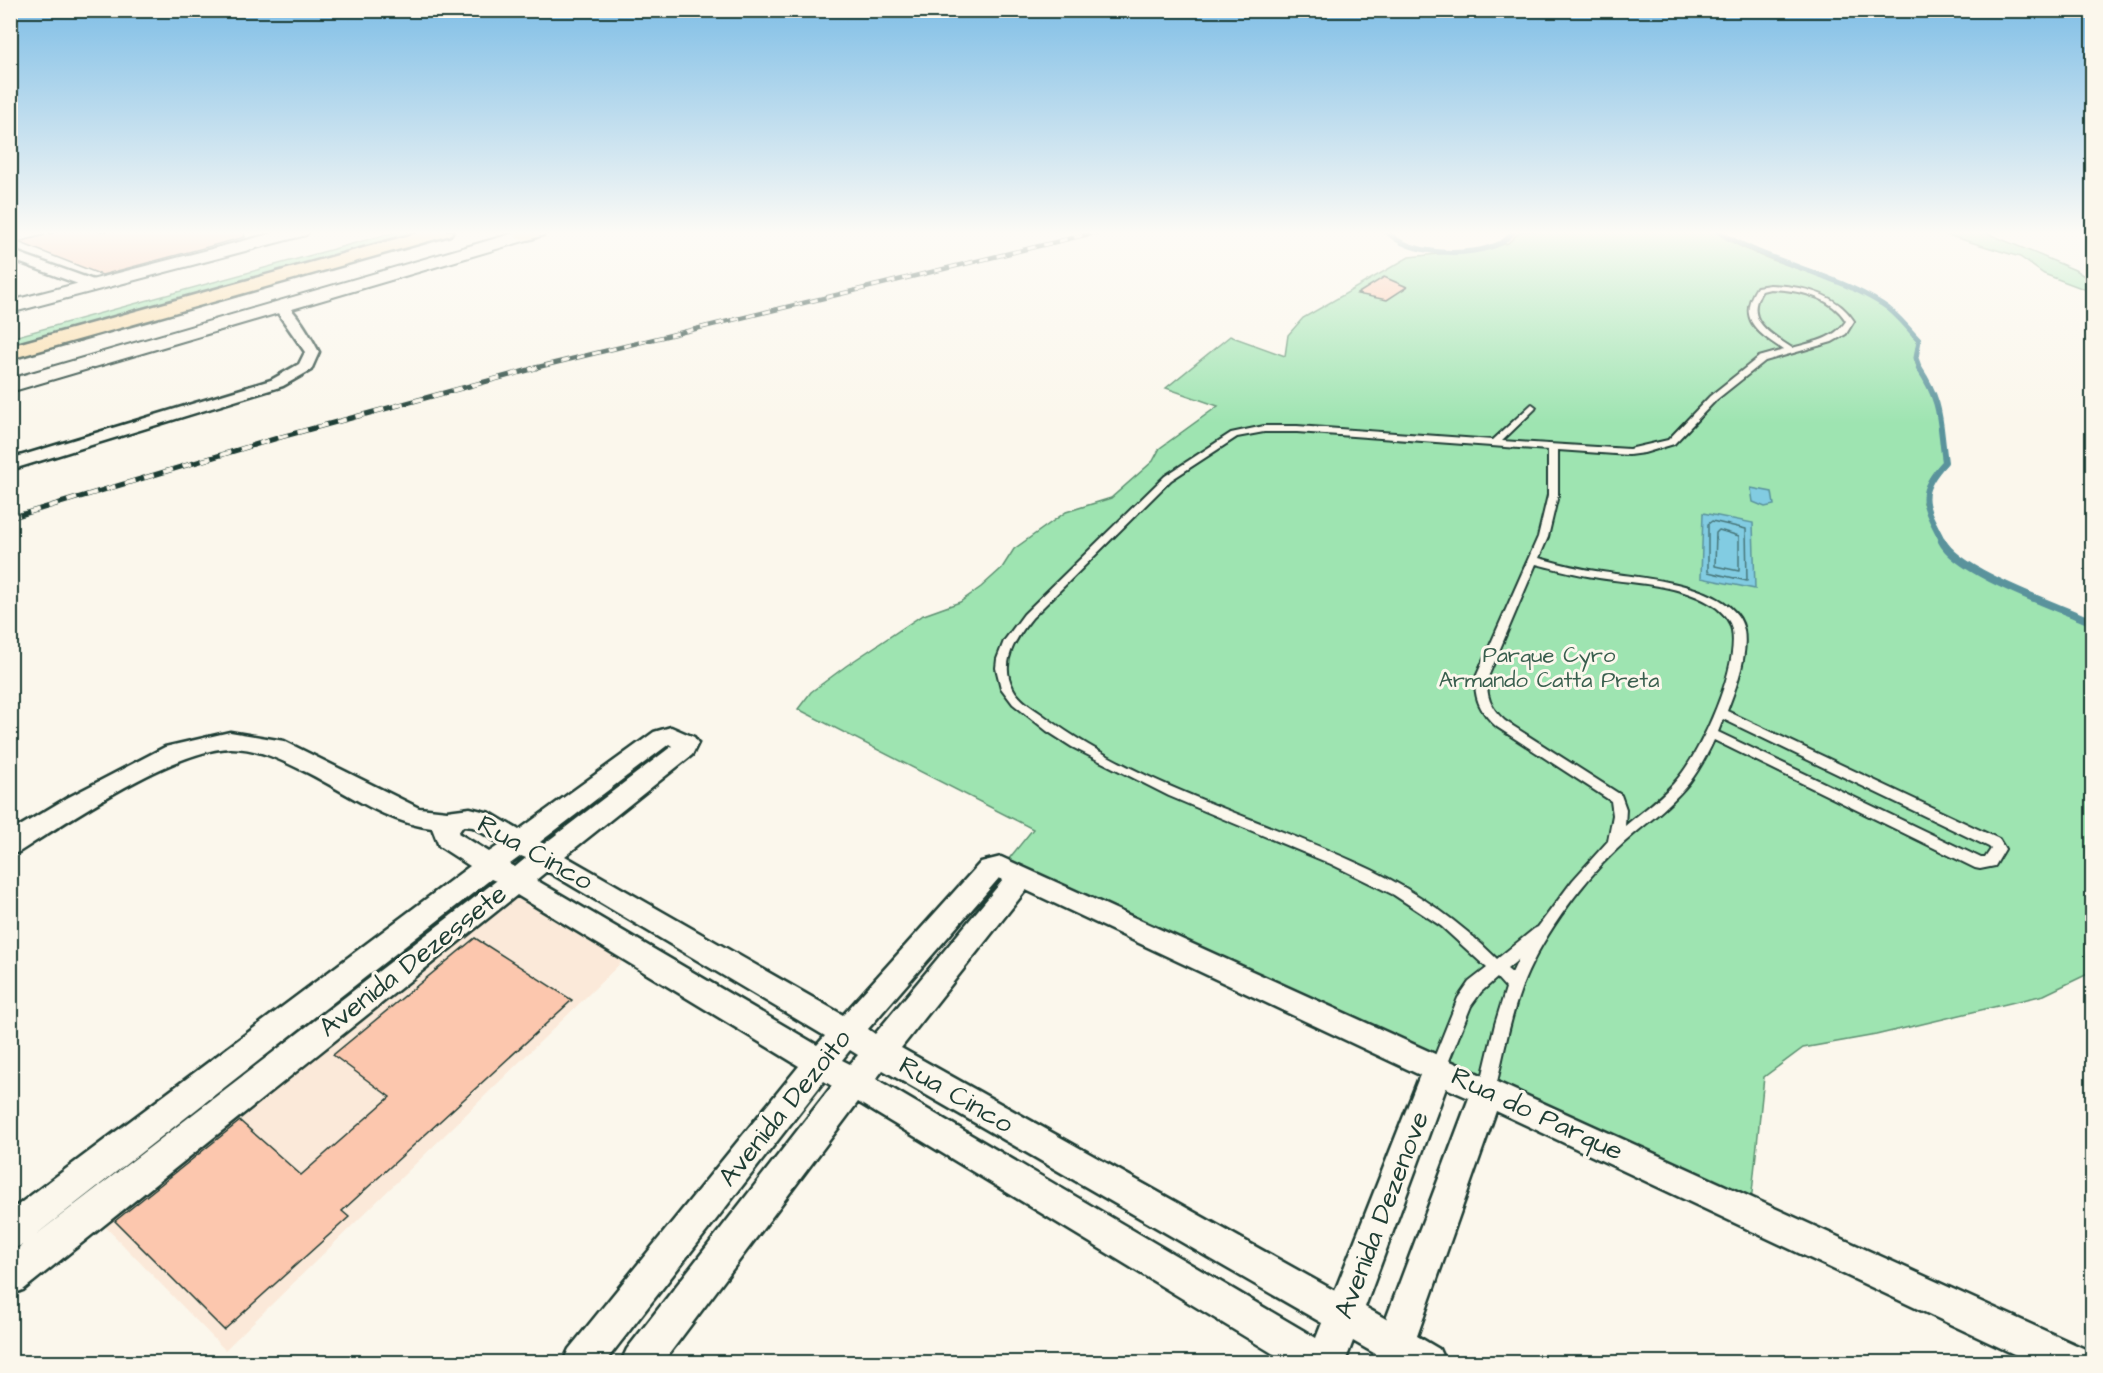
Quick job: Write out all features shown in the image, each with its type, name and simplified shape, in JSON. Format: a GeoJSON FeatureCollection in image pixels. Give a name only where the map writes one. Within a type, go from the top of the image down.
{"type":"FeatureCollection","features":[{"type":"Feature","properties":{"kind":"highway"},"geometry":{"type":"LineString","coordinates":[[10,334],[153,295]]}},
{"type":"Feature","properties":{"kind":"highway"},"geometry":{"type":"LineString","coordinates":[[10,353],[216,295]]}},
{"type":"Feature","properties":{"kind":"main road"},"geometry":{"type":"LineString","coordinates":[[10,307],[56,295]]}},
{"type":"Feature","properties":{"kind":"main road"},"geometry":{"type":"LineString","coordinates":[[10,386],[317,295]]}},
{"type":"Feature","properties":{"kind":"street"},"geometry":{"type":"LineString","coordinates":[[10,465],[277,383],[306,367],[312,352],[298,328],[280,306]]}},
{"type":"Feature","properties":{"kind":"street","name":"Avenida Dezessete"},"geometry":{"type":"LineString","coordinates":[[10,1233],[533,850],[684,749],[686,743],[670,735],[662,738],[533,850]]}},
{"type":"Feature","properties":{"kind":"street"},"geometry":{"type":"LineString","coordinates":[[10,845],[76,804],[173,753],[230,740],[276,747],[414,817],[450,821]]}},
{"type":"Feature","properties":{"kind":"street","name":"Rua Cinco"},"geometry":{"type":"LineString","coordinates":[[1321,1362],[502,873],[448,839],[444,830],[450,821],[458,816],[482,820],[879,1051],[1344,1316],[1392,1354],[1426,1362]]}},
{"type":"Feature","properties":{"kind":"street","name":"Avenida Dezoito"},"geometry":{"type":"LineString","coordinates":[[582,1362],[846,1032],[990,869],[1012,871]]}},
{"type":"Feature","properties":{"kind":"street","name":"Avenida Dezoito"},"geometry":{"type":"LineString","coordinates":[[640,1362],[879,1051],[1012,871]]}},
{"type":"Feature","properties":{"kind":"street","name":"Rua do Parque"},"geometry":{"type":"LineString","coordinates":[[1012,871],[2072,1362]]}},
{"type":"Feature","properties":{"kind":"street","name":"Avenida Dezessete"},"geometry":{"type":"LineString","coordinates":[[10,1277],[502,873]]}},
{"type":"Feature","properties":{"kind":"street","name":"Avenida Dezenove"},"geometry":{"type":"LineString","coordinates":[[1326,1362],[1438,1068]]}},
{"type":"Feature","properties":{"kind":"street"},"geometry":{"type":"LineString","coordinates":[[1392,1354],[1487,1091]]}},
{"type":"Feature","properties":{"kind":"lane"},"geometry":{"type":"LineString","coordinates":[[1756,295],[1752,300],[1752,317],[1765,334],[1789,351]]}},
{"type":"Feature","properties":{"kind":"lane"},"geometry":{"type":"LineString","coordinates":[[1515,986],[1452,928],[1398,890],[1183,797],[1097,755],[1060,734],[1012,696],[1000,668],[1002,657],[1014,632],[1053,590],[1168,478],[1234,435],[1249,430],[1286,429],[1629,452],[1671,442],[1713,398],[1754,364],[1770,355],[1829,340],[1844,332],[1850,321],[1845,310],[1813,295]]}},
{"type":"Feature","properties":{"kind":"lane"},"geometry":{"type":"LineString","coordinates":[[1496,442],[1532,407]]}},
{"type":"Feature","properties":{"kind":"lane"},"geometry":{"type":"LineString","coordinates":[[1553,448],[1553,495],[1543,537],[1480,686],[1484,705],[1501,724],[1616,798],[1620,804],[1614,844]]}},
{"type":"Feature","properties":{"kind":"lane"},"geometry":{"type":"LineString","coordinates":[[1487,1091],[1515,986],[1525,961],[1547,927],[1614,844],[1685,779],[1728,693],[1739,653],[1738,629],[1731,615],[1706,599],[1668,585],[1573,570],[1533,560]]}},
{"type":"Feature","properties":{"kind":"lane"},"geometry":{"type":"LineString","coordinates":[[1710,733],[1980,864],[1990,862],[1998,849],[1994,843],[1719,712]]}},
{"type":"Feature","properties":{"kind":"lane"},"geometry":{"type":"LineString","coordinates":[[1438,1068],[1464,1003],[1475,987],[1547,927]]}},
{"type":"Feature","properties":{"kind":"shaded area"},"geometry":{"type":"Polygon","coordinates":[[[514,881],[632,952],[225,1350],[93,1214],[514,881]]]}},
{"type":"Feature","properties":{"kind":"green space"},"geometry":{"type":"Polygon","coordinates":[[[166,295],[204,295],[11,349],[10,338],[166,295]]]}},
{"type":"Feature","properties":{"kind":"green space","name":"Parque Cyro Armando Catta Preta"},"geometry":{"type":"Polygon","coordinates":[[[1343,295],[1865,295],[1897,316],[1919,340],[1916,364],[1930,384],[1939,416],[1944,462],[1930,478],[1923,503],[1946,550],[1972,569],[2092,623],[2092,972],[2044,995],[1876,1035],[1803,1048],[1764,1077],[1750,1212],[1003,866],[1033,829],[798,709],[811,692],[921,616],[960,602],[981,587],[1002,568],[1014,549],[1066,512],[1111,498],[1153,461],[1160,448],[1218,406],[1166,388],[1230,336],[1285,356],[1288,335],[1303,318],[1343,295]]]}},
{"type":"Feature","properties":{"kind":"water"},"geometry":{"type":"Polygon","coordinates":[[[1751,488],[1772,492],[1774,505],[1765,507],[1753,502],[1751,488]]]}},
{"type":"Feature","properties":{"kind":"water"},"geometry":{"type":"Polygon","coordinates":[[[1703,513],[1753,523],[1755,589],[1701,578],[1703,513]]]}},
{"type":"Feature","properties":{"kind":"building"},"geometry":{"type":"Polygon","coordinates":[[[1362,295],[1395,295],[1387,300],[1362,295]]]}},
{"type":"Feature","properties":{"kind":"building"},"geometry":{"type":"Polygon","coordinates":[[[475,938],[572,1000],[342,1211],[349,1217],[224,1330],[115,1221],[240,1121],[301,1175],[390,1097],[333,1055],[475,938]]]}},
{"type":"Feature","properties":{"kind":"waterway"},"geometry":{"type":"LineString","coordinates":[[1865,295],[1897,316],[1919,340],[1916,358],[1920,369]]}},
{"type":"Feature","properties":{"kind":"waterway"},"geometry":{"type":"LineString","coordinates":[[1919,368],[1932,392],[1940,424],[1945,462],[1929,483],[1926,501],[1931,519],[1943,542]]}},
{"type":"Feature","properties":{"kind":"waterway"},"geometry":{"type":"LineString","coordinates":[[1942,541],[1967,565],[1987,576],[2092,622]]}},
{"type":"Feature","properties":{"kind":"railway"},"geometry":{"type":"LineString","coordinates":[[530,369],[836,295]]}},
{"type":"Feature","properties":{"kind":"railway"},"geometry":{"type":"LineString","coordinates":[[10,518],[281,437],[536,368]]}}]}
